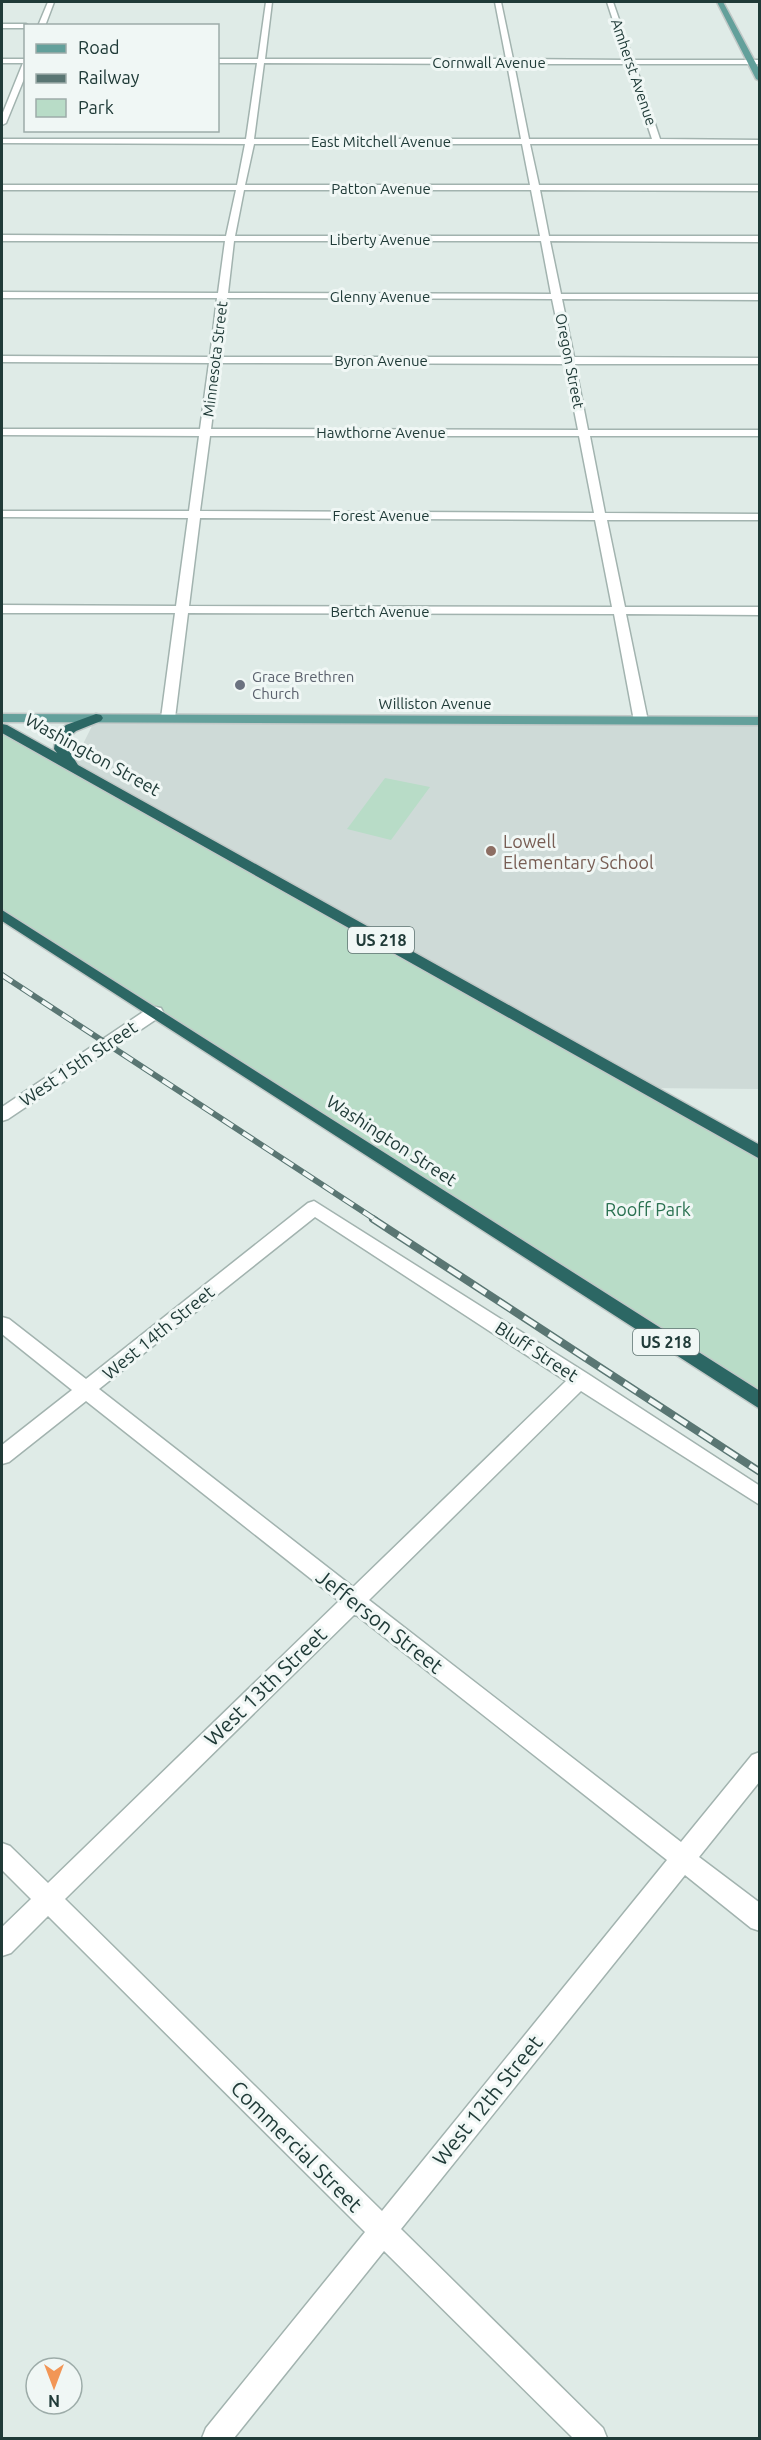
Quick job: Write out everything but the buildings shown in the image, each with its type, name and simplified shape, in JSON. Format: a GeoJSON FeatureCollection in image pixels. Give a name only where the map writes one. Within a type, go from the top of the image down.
{"type":"FeatureCollection","features":[{"type":"Feature","properties":{"kind":"highway"},"geometry":{"type":"LineString","coordinates":[[72,766],[61,749],[61,737],[71,728],[96,718]]}},
{"type":"Feature","properties":{"kind":"highway","name":"Washington Street"},"geometry":{"type":"LineString","coordinates":[[2,728],[759,1153]]}},
{"type":"Feature","properties":{"kind":"highway","name":"Washington Street"},"geometry":{"type":"LineString","coordinates":[[2,915],[759,1401]]}},
{"type":"Feature","properties":{"kind":"main road"},"geometry":{"type":"LineString","coordinates":[[720,2],[755,62],[759,79]]}},
{"type":"Feature","properties":{"kind":"main road","name":"Williston Avenue"},"geometry":{"type":"LineString","coordinates":[[2,718],[759,722]]}},
{"type":"Feature","properties":{"kind":"street"},"geometry":{"type":"LineString","coordinates":[[42,24],[51,2]]}},
{"type":"Feature","properties":{"kind":"street","name":"Minnesota Street"},"geometry":{"type":"LineString","coordinates":[[168,718],[230,238],[250,141],[269,2]]}},
{"type":"Feature","properties":{"kind":"street","name":"Oregon Street"},"geometry":{"type":"LineString","coordinates":[[498,2],[641,721]]}},
{"type":"Feature","properties":{"kind":"street","name":"Amherst Avenue"},"geometry":{"type":"LineString","coordinates":[[610,2],[657,142]]}},
{"type":"Feature","properties":{"kind":"street"},"geometry":{"type":"LineString","coordinates":[[2,26],[24,26]]}},
{"type":"Feature","properties":{"kind":"street"},"geometry":{"type":"LineString","coordinates":[[2,61],[24,63]]}},
{"type":"Feature","properties":{"kind":"street","name":"Cornwall Avenue"},"geometry":{"type":"LineString","coordinates":[[219,61],[755,62]]}},
{"type":"Feature","properties":{"kind":"street"},"geometry":{"type":"LineString","coordinates":[[2,123],[24,68]]}},
{"type":"Feature","properties":{"kind":"street"},"geometry":{"type":"LineString","coordinates":[[2,99],[12,99]]}},
{"type":"Feature","properties":{"kind":"street","name":"East Mitchell Avenue"},"geometry":{"type":"LineString","coordinates":[[2,141],[759,142]]}},
{"type":"Feature","properties":{"kind":"street","name":"Patton Avenue"},"geometry":{"type":"LineString","coordinates":[[2,187],[759,188]]}},
{"type":"Feature","properties":{"kind":"street","name":"Liberty Avenue"},"geometry":{"type":"LineString","coordinates":[[2,238],[759,239]]}},
{"type":"Feature","properties":{"kind":"street","name":"Glenny Avenue"},"geometry":{"type":"LineString","coordinates":[[2,296],[759,297]]}},
{"type":"Feature","properties":{"kind":"street","name":"Byron Avenue"},"geometry":{"type":"LineString","coordinates":[[2,359],[759,361]]}},
{"type":"Feature","properties":{"kind":"street","name":"Hawthorne Avenue"},"geometry":{"type":"LineString","coordinates":[[2,432],[759,433]]}},
{"type":"Feature","properties":{"kind":"street","name":"Forest Avenue"},"geometry":{"type":"LineString","coordinates":[[2,514],[759,517]]}},
{"type":"Feature","properties":{"kind":"street","name":"Bertch Avenue"},"geometry":{"type":"LineString","coordinates":[[2,609],[759,611]]}},
{"type":"Feature","properties":{"kind":"street","name":"West 15th Street"},"geometry":{"type":"LineString","coordinates":[[2,1115],[155,1012]]}},
{"type":"Feature","properties":{"kind":"street","name":"Bluff Street"},"geometry":{"type":"LineString","coordinates":[[314,1208],[759,1497]]}},
{"type":"Feature","properties":{"kind":"street","name":"West 14th Street"},"geometry":{"type":"LineString","coordinates":[[2,1456],[314,1208]]}},
{"type":"Feature","properties":{"kind":"street","name":"Jefferson Street"},"geometry":{"type":"LineString","coordinates":[[2,1324],[759,1919]]}},
{"type":"Feature","properties":{"kind":"street","name":"West 13th Street"},"geometry":{"type":"LineString","coordinates":[[2,1944],[580,1379]]}},
{"type":"Feature","properties":{"kind":"street","name":"West 12th Street"},"geometry":{"type":"LineString","coordinates":[[216,2439],[759,1763]]}},
{"type":"Feature","properties":{"kind":"street","name":"Commercial Street"},"geometry":{"type":"LineString","coordinates":[[2,1854],[594,2439]]}},
{"type":"Feature","properties":{"kind":"shaded area","name":"Lowell Elementary School"},"geometry":{"type":"Polygon","coordinates":[[[96,718],[759,722],[759,1089],[644,1088],[72,766],[96,718]]]}},
{"type":"Feature","properties":{"kind":"green space","name":"Rooff Park"},"geometry":{"type":"Polygon","coordinates":[[[2,729],[759,1153],[759,1401],[2,921],[2,729]]]}},
{"type":"Feature","properties":{"kind":"green space"},"geometry":{"type":"Polygon","coordinates":[[[385,778],[430,787],[391,840],[347,829],[385,778]]]}},
{"type":"Feature","properties":{"kind":"railway"},"geometry":{"type":"LineString","coordinates":[[2,975],[376,1220]]}},
{"type":"Feature","properties":{"kind":"railway"},"geometry":{"type":"LineString","coordinates":[[373,1219],[760,1472]]}},
{"type":"Feature","properties":{"kind":"place","name":"Grace Brethren Church"},"geometry":{"type":"Point","coordinates":[240,685]}},
{"type":"Feature","properties":{"kind":"place","name":"Lowell Elementary School"},"geometry":{"type":"Point","coordinates":[491,851]}}]}
